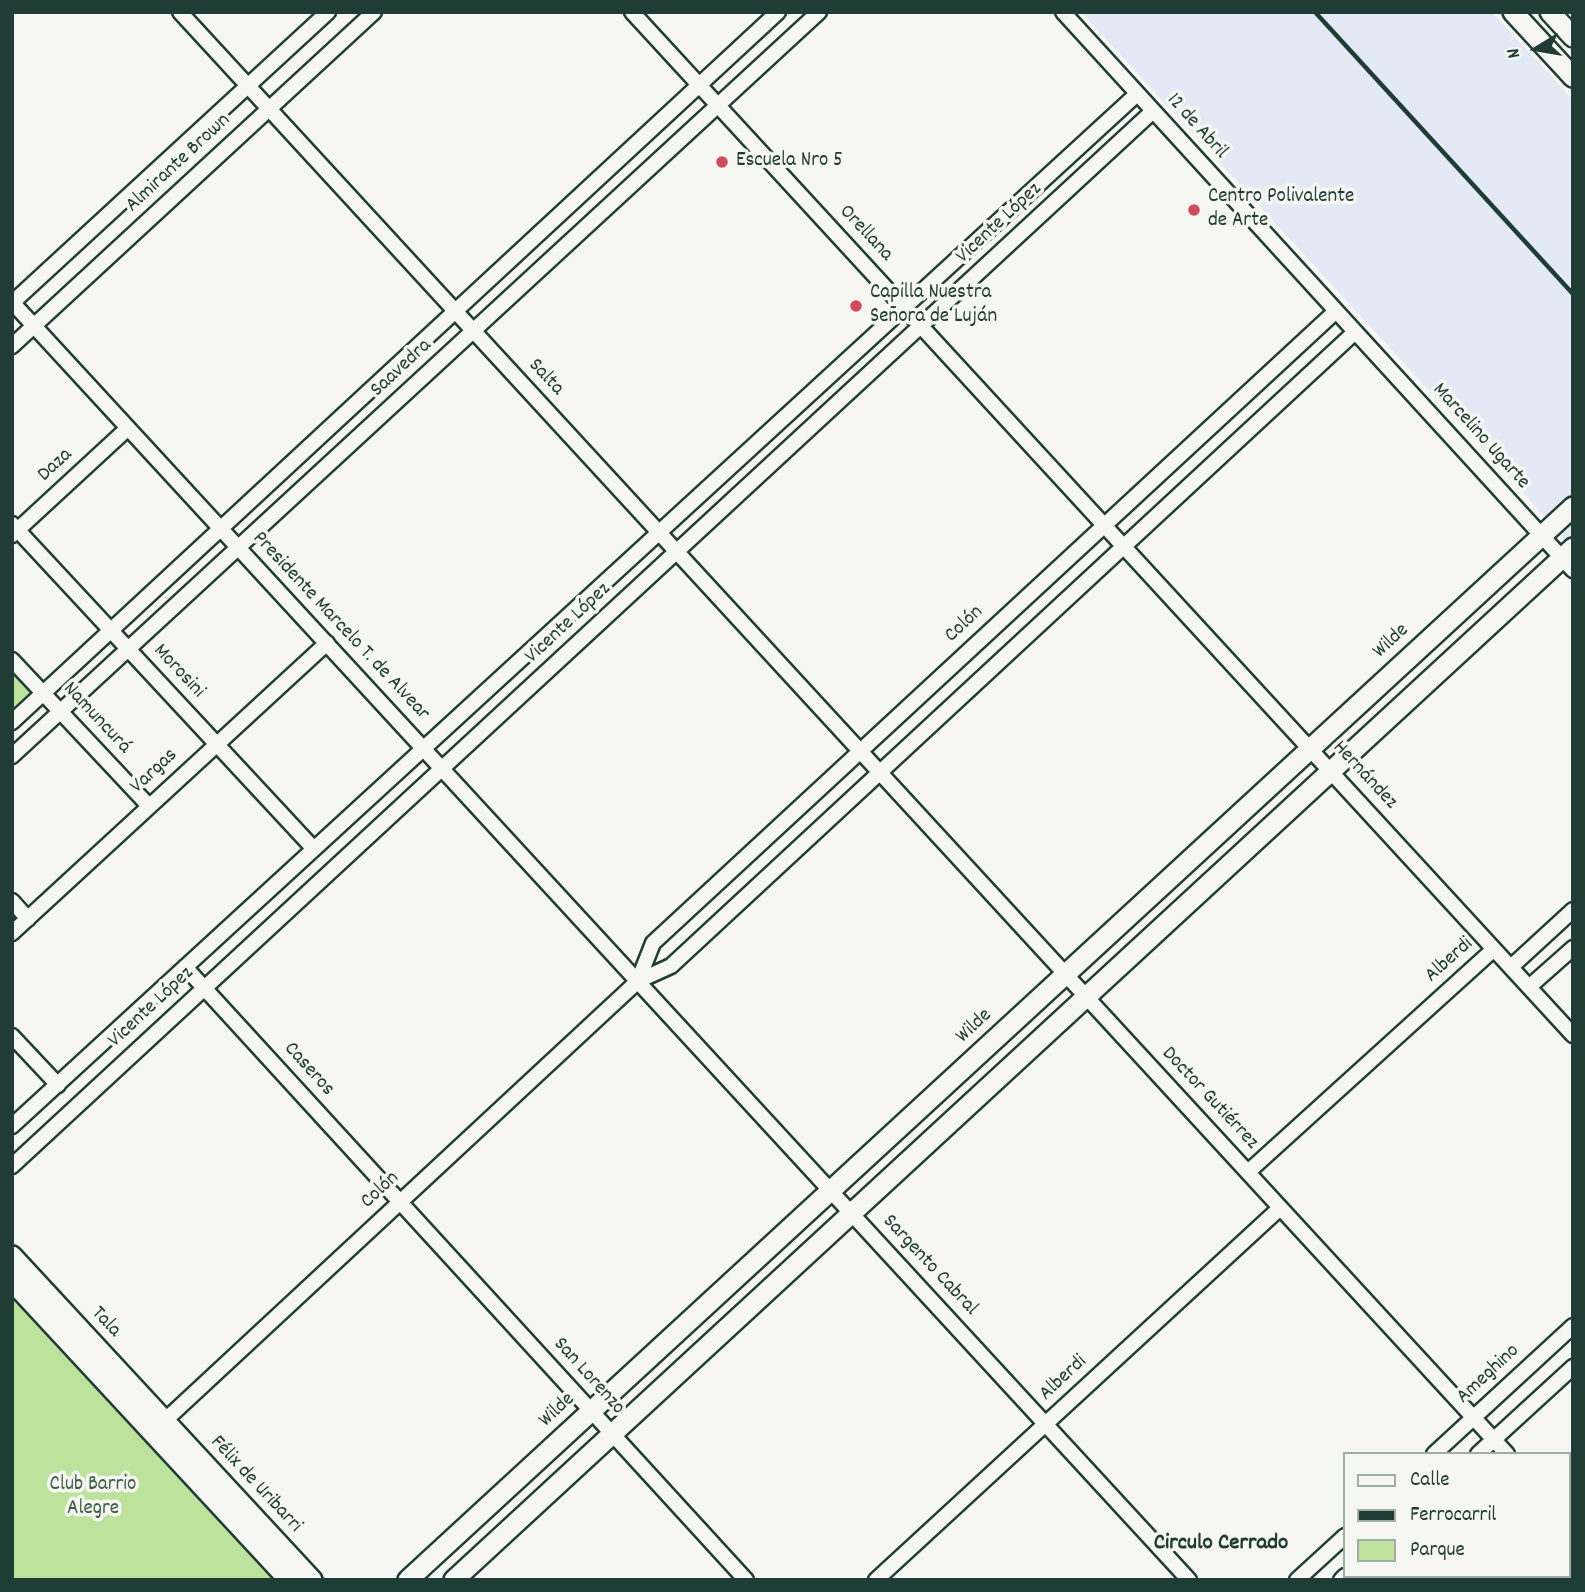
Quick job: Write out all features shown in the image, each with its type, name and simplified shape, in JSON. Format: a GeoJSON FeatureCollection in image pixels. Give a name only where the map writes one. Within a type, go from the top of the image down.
{"type":"FeatureCollection","features":[{"type":"Feature","properties":{"kind":"street","name":"Salta"},"geometry":{"type":"LineString","coordinates":[[180,12],[880,772]]}},
{"type":"Feature","properties":{"kind":"street","name":"Almirante Brown"},"geometry":{"type":"LineString","coordinates":[[12,303],[328,12]]}},
{"type":"Feature","properties":{"kind":"street","name":"Almirante Brown"},"geometry":{"type":"LineString","coordinates":[[12,346],[374,12]]}},
{"type":"Feature","properties":{"kind":"street","name":"Orellana"},"geometry":{"type":"LineString","coordinates":[[632,12],[1124,547]]}},
{"type":"Feature","properties":{"kind":"street","name":"Saavedra"},"geometry":{"type":"LineString","coordinates":[[12,722],[778,12]]}},
{"type":"Feature","properties":{"kind":"street","name":"Saavedra"},"geometry":{"type":"LineString","coordinates":[[12,755],[819,12]]}},
{"type":"Feature","properties":{"kind":"street","name":"12 de Abril"},"geometry":{"type":"LineString","coordinates":[[1063,12],[1355,332]]}},
{"type":"Feature","properties":{"kind":"street"},"geometry":{"type":"LineString","coordinates":[[1513,12],[1573,77]]}},
{"type":"Feature","properties":{"kind":"street"},"geometry":{"type":"LineString","coordinates":[[1550,12],[1573,37]]}},
{"type":"Feature","properties":{"kind":"street","name":"Vicente López"},"geometry":{"type":"LineString","coordinates":[[12,1126],[1137,94]]}},
{"type":"Feature","properties":{"kind":"street","name":"Vicente López"},"geometry":{"type":"LineString","coordinates":[[12,1166],[1153,111]]}},
{"type":"Feature","properties":{"kind":"street","name":"Presidente Marcelo T. de Alvear"},"geometry":{"type":"LineString","coordinates":[[12,303],[638,981]]}},
{"type":"Feature","properties":{"kind":"street","name":"Colón"},"geometry":{"type":"LineString","coordinates":[[638,981],[653,943],[1336,311]]}},
{"type":"Feature","properties":{"kind":"street","name":"Colón"},"geometry":{"type":"LineString","coordinates":[[159,1426],[638,981],[671,966],[1355,332]]}},
{"type":"Feature","properties":{"kind":"street","name":"Marcelino Ugarte"},"geometry":{"type":"LineString","coordinates":[[1355,332],[1541,536],[1569,558]]}},
{"type":"Feature","properties":{"kind":"street","name":"Daza"},"geometry":{"type":"LineString","coordinates":[[14,530],[128,428]]}},
{"type":"Feature","properties":{"kind":"street","name":"Wilde"},"geometry":{"type":"LineString","coordinates":[[408,1580],[1573,507]]}},
{"type":"Feature","properties":{"kind":"street","name":"Morosini"},"geometry":{"type":"LineString","coordinates":[[14,530],[111,630],[314,849]]}},
{"type":"Feature","properties":{"kind":"street","name":"Hernández"},"geometry":{"type":"LineString","coordinates":[[1124,547],[1573,1035]]}},
{"type":"Feature","properties":{"kind":"street"},"geometry":{"type":"LineString","coordinates":[[454,1580],[1331,771],[1569,558]]}},
{"type":"Feature","properties":{"kind":"street","name":"Vargas"},"geometry":{"type":"LineString","coordinates":[[12,933],[327,643]]}},
{"type":"Feature","properties":{"kind":"street","name":"Namuncurá"},"geometry":{"type":"LineString","coordinates":[[12,660],[149,807]]}},
{"type":"Feature","properties":{"kind":"street","name":"Doctor Gutiérrez"},"geometry":{"type":"LineString","coordinates":[[880,772],[1505,1452]]}},
{"type":"Feature","properties":{"kind":"street"},"geometry":{"type":"LineString","coordinates":[[12,901],[28,919]]}},
{"type":"Feature","properties":{"kind":"street"},"geometry":{"type":"LineString","coordinates":[[1511,967],[1573,910]]}},
{"type":"Feature","properties":{"kind":"street"},"geometry":{"type":"LineString","coordinates":[[1529,987],[1573,948]]}},
{"type":"Feature","properties":{"kind":"street","name":"Alberdi"},"geometry":{"type":"LineString","coordinates":[[1248,1172],[1494,949]]}},
{"type":"Feature","properties":{"kind":"street","name":"Caseros"},"geometry":{"type":"LineString","coordinates":[[185,967],[400,1202]]}},
{"type":"Feature","properties":{"kind":"street","name":"Sargento Cabral"},"geometry":{"type":"LineString","coordinates":[[638,981],[1189,1580]]}},
{"type":"Feature","properties":{"kind":"street"},"geometry":{"type":"LineString","coordinates":[[12,1036],[58,1084]]}},
{"type":"Feature","properties":{"kind":"street","name":"San Lorenzo"},"geometry":{"type":"LineString","coordinates":[[400,1202],[746,1580]]}},
{"type":"Feature","properties":{"kind":"street","name":"Alberdi"},"geometry":{"type":"LineString","coordinates":[[876,1580],[1280,1208]]}},
{"type":"Feature","properties":{"kind":"street","name":"Tala"},"geometry":{"type":"LineString","coordinates":[[12,1256],[159,1426]]}},
{"type":"Feature","properties":{"kind":"street","name":"Tala"},"geometry":{"type":"LineString","coordinates":[[12,1281],[159,1426]]}},
{"type":"Feature","properties":{"kind":"street","name":"Ameghino"},"geometry":{"type":"LineString","coordinates":[[1436,1452],[1573,1326]]}},
{"type":"Feature","properties":{"kind":"street"},"geometry":{"type":"LineString","coordinates":[[1480,1452],[1573,1367]]}},
{"type":"Feature","properties":{"kind":"street","name":"Félix de Uribarri"},"geometry":{"type":"LineString","coordinates":[[159,1426],[289,1580]]}},
{"type":"Feature","properties":{"kind":"street","name":"Félix de Uribarri"},"geometry":{"type":"LineString","coordinates":[[159,1426],[312,1580]]}},
{"type":"Feature","properties":{"kind":"street"},"geometry":{"type":"LineString","coordinates":[[1297,1580],[1344,1537]]}},
{"type":"Feature","properties":{"kind":"shaded area"},"geometry":{"type":"Polygon","coordinates":[[[1081,12],[1492,12],[1573,100],[1573,547],[1081,12]]]}},
{"type":"Feature","properties":{"kind":"green space"},"geometry":{"type":"Polygon","coordinates":[[[12,673],[32,694],[12,712],[12,673]]]}},
{"type":"Feature","properties":{"kind":"green space","name":"Club Barrio Alegre"},"geometry":{"type":"Polygon","coordinates":[[[12,1292],[279,1580],[12,1580],[12,1292]]]}},
{"type":"Feature","properties":{"kind":"railway"},"geometry":{"type":"LineString","coordinates":[[1315,12],[1573,294]]}},
{"type":"Feature","properties":{"kind":"place","name":"Escuela Nro 5"},"geometry":{"type":"Point","coordinates":[722,162]}},
{"type":"Feature","properties":{"kind":"place","name":"Centro Polivalente de Arte"},"geometry":{"type":"Point","coordinates":[1194,210]}},
{"type":"Feature","properties":{"kind":"place","name":"Capilla Nuestra Señora de Luján"},"geometry":{"type":"Point","coordinates":[856,306]}},
{"type":"Feature","properties":{"kind":"district","name":"Circulo Cerrado"},"geometry":{"type":"Point","coordinates":[1221,1545]}}]}
